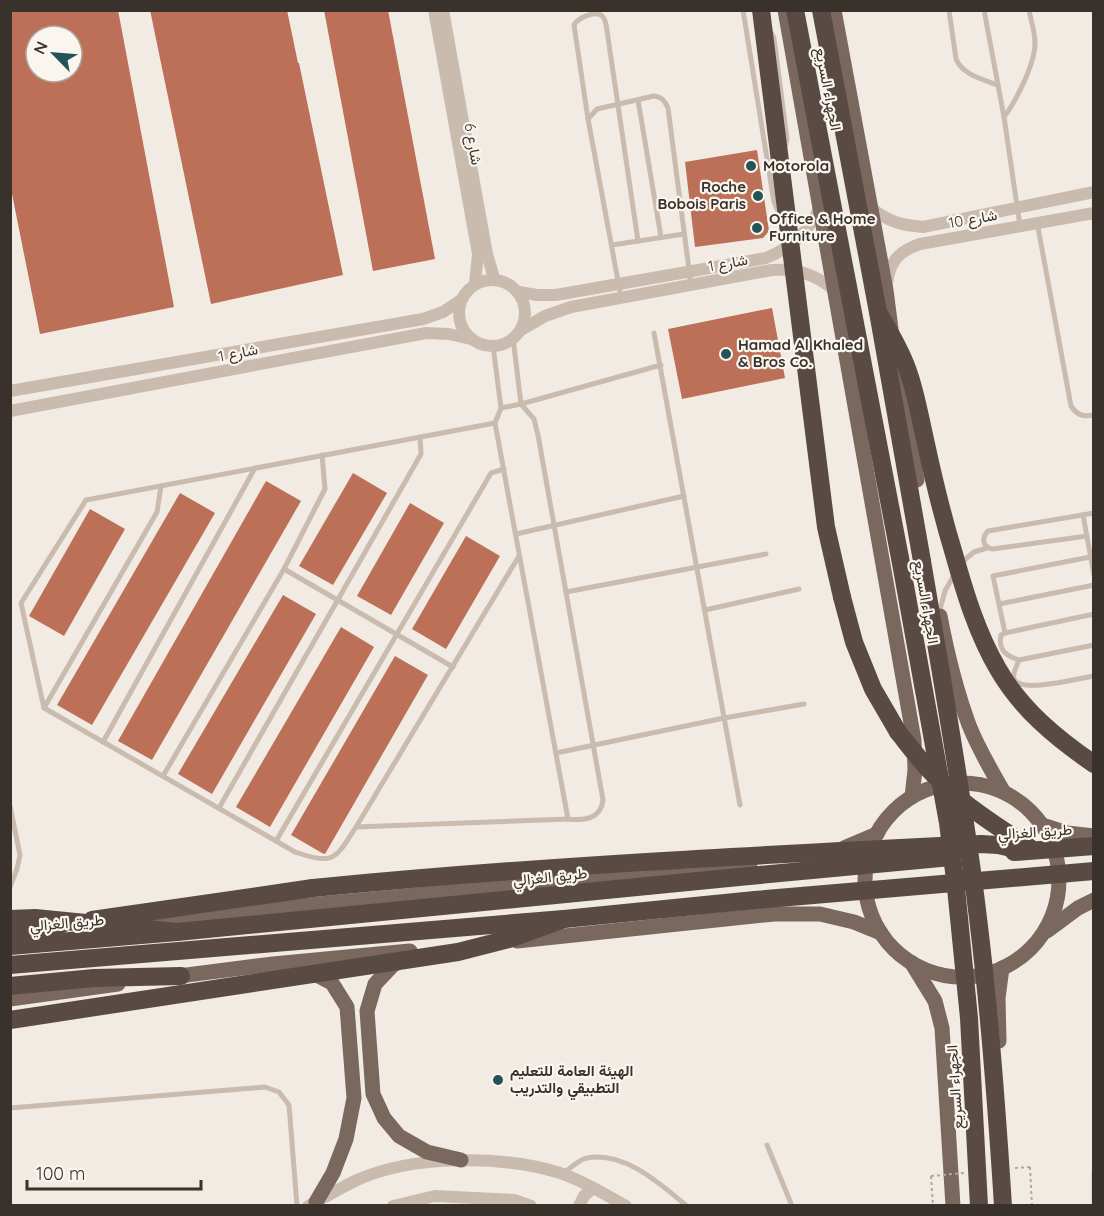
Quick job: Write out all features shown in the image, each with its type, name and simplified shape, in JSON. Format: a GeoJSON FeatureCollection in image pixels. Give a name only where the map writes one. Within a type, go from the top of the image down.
{"type":"FeatureCollection","features":[{"type":"Feature","properties":{"kind":"highway"},"geometry":{"type":"LineString","coordinates":[[761,10],[826,526],[854,642],[873,689],[898,732],[936,777],[1002,830],[1032,849],[1094,877]]}},
{"type":"Feature","properties":{"kind":"highway","name":"الجهراء السريع"},"geometry":{"type":"LineString","coordinates":[[795,10],[900,558],[948,823],[969,1018],[980,1206]]}},
{"type":"Feature","properties":{"kind":"highway","name":"الجهراء السريع"},"geometry":{"type":"LineString","coordinates":[[821,10],[922,561],[966,831],[990,1032],[1003,1206]]}},
{"type":"Feature","properties":{"kind":"highway"},"geometry":{"type":"LineString","coordinates":[[878,312],[898,346],[911,378],[947,530],[964,590],[982,639],[998,670],[1039,722],[1094,764]]}},
{"type":"Feature","properties":{"kind":"highway"},"geometry":{"type":"LineString","coordinates":[[10,932],[313,888],[387,881],[665,860],[969,844],[998,845],[1025,851]]}},
{"type":"Feature","properties":{"kind":"highway","name":"طريق الغزالي"},"geometry":{"type":"LineString","coordinates":[[10,946],[177,932],[749,876],[1094,846]]}},
{"type":"Feature","properties":{"kind":"highway"},"geometry":{"type":"LineString","coordinates":[[10,965],[564,919],[1094,871]]}},
{"type":"Feature","properties":{"kind":"highway"},"geometry":{"type":"LineString","coordinates":[[10,919],[35,918],[177,932]]}},
{"type":"Feature","properties":{"kind":"highway"},"geometry":{"type":"LineString","coordinates":[[10,1020],[458,952],[509,939],[564,919]]}},
{"type":"Feature","properties":{"kind":"highway"},"geometry":{"type":"LineString","coordinates":[[10,986],[94,978],[182,976]]}},
{"type":"Feature","properties":{"kind":"main road","name":"الجهراء السريع"},"geometry":{"type":"LineString","coordinates":[[785,10],[914,740],[915,770],[912,797]]}},
{"type":"Feature","properties":{"kind":"main road","name":"الجهراء السريع"},"geometry":{"type":"LineString","coordinates":[[834,10],[886,290],[939,613],[956,684],[969,725],[1003,791]]}},
{"type":"Feature","properties":{"kind":"main road"},"geometry":{"type":"LineString","coordinates":[[1042,935],[1051,919],[1058,894],[1059,880],[1055,851],[1042,825],[1025,806],[1003,791],[985,785],[947,784],[912,797],[886,820],[869,854],[866,874],[868,903],[881,933],[892,946],[911,962],[936,973],[963,977],[1002,968],[1024,954],[1042,935],[1078,908],[1094,900]]}},
{"type":"Feature","properties":{"kind":"main road","name":"طريق الغزالي"},"geometry":{"type":"LineString","coordinates":[[1042,825],[1067,833],[1094,837]]}},
{"type":"Feature","properties":{"kind":"main road","name":"طريق الغزالي"},"geometry":{"type":"LineString","coordinates":[[10,932],[807,859],[877,834]]}},
{"type":"Feature","properties":{"kind":"main road"},"geometry":{"type":"LineString","coordinates":[[10,999],[273,964],[774,914],[820,914],[854,922],[881,933]]}},
{"type":"Feature","properties":{"kind":"main road"},"geometry":{"type":"LineString","coordinates":[[427,950],[393,965],[375,984],[367,1011],[373,1094],[384,1118],[399,1136],[427,1152],[461,1160]]}},
{"type":"Feature","properties":{"kind":"main road","name":"الجهراء السريع"},"geometry":{"type":"LineString","coordinates":[[911,962],[935,1001],[942,1028],[953,1206]]}},
{"type":"Feature","properties":{"kind":"main road"},"geometry":{"type":"LineString","coordinates":[[273,964],[310,971],[332,983],[347,1007],[354,1098],[346,1139],[333,1173],[312,1204]]}},
{"type":"Feature","properties":{"kind":"main road"},"geometry":{"type":"LineString","coordinates":[[1002,968],[998,998],[998,1027],[1011,1206]]}},
{"type":"Feature","properties":{"kind":"street","name":"شارع 6"},"geometry":{"type":"LineString","coordinates":[[434,10],[478,254],[476,283]]}},
{"type":"Feature","properties":{"kind":"street","name":"شارع 6"},"geometry":{"type":"LineString","coordinates":[[443,10],[487,254],[494,278]]}},
{"type":"Feature","properties":{"kind":"street","name":"شارع 10"},"geometry":{"type":"LineString","coordinates":[[871,208],[886,219],[906,226],[923,226],[1094,192]]}},
{"type":"Feature","properties":{"kind":"street","name":"شارع 1"},"geometry":{"type":"LineString","coordinates":[[519,292],[556,295],[766,258],[791,245],[819,209]]}},
{"type":"Feature","properties":{"kind":"street","name":"شارع 10"},"geometry":{"type":"LineString","coordinates":[[886,290],[889,271],[896,257],[920,244],[1094,213]]}},
{"type":"Feature","properties":{"kind":"street","name":"شارع 1"},"geometry":{"type":"LineString","coordinates":[[517,334],[532,322],[558,310],[782,269],[810,274],[834,290]]}},
{"type":"Feature","properties":{"kind":"street"},"geometry":{"type":"LineString","coordinates":[[494,278],[510,284],[519,292],[524,304],[525,317],[517,334],[504,344],[481,345],[464,331],[458,311],[467,291],[476,283],[494,278]]}},
{"type":"Feature","properties":{"kind":"street","name":"شارع 1"},"geometry":{"type":"LineString","coordinates":[[10,391],[423,319],[443,312],[461,300]]}},
{"type":"Feature","properties":{"kind":"street","name":"شارع 1"},"geometry":{"type":"LineString","coordinates":[[10,411],[426,333],[449,334],[471,339]]}},
{"type":"Feature","properties":{"kind":"street"},"geometry":{"type":"LineString","coordinates":[[312,1204],[358,1179],[400,1166],[461,1160],[535,1166],[563,1174],[626,1206]]}},
{"type":"Feature","properties":{"kind":"street"},"geometry":{"type":"LineString","coordinates":[[579,1206],[584,1196],[593,1188]]}},
{"type":"Feature","properties":{"kind":"street"},"geometry":{"type":"LineString","coordinates":[[393,1206],[435,1196],[514,1200],[531,1206]]}},
{"type":"Feature","properties":{"kind":"lane"},"geometry":{"type":"LineString","coordinates":[[743,10],[776,210],[780,217],[794,226]]}},
{"type":"Feature","properties":{"kind":"lane"},"geometry":{"type":"LineString","coordinates":[[948,10],[956,59],[959,64],[968,73],[997,85]]}},
{"type":"Feature","properties":{"kind":"lane"},"geometry":{"type":"LineString","coordinates":[[984,10],[1004,117],[1020,226]]}},
{"type":"Feature","properties":{"kind":"lane"},"geometry":{"type":"LineString","coordinates":[[1004,117],[1017,98],[1034,53],[1035,43],[1029,10]]}},
{"type":"Feature","properties":{"kind":"lane"},"geometry":{"type":"LineString","coordinates":[[621,298],[588,119],[574,28],[577,20],[590,14],[603,16],[606,24],[638,241]]}},
{"type":"Feature","properties":{"kind":"lane"},"geometry":{"type":"LineString","coordinates":[[745,23],[771,30],[774,38],[787,139],[779,156],[767,160]]}},
{"type":"Feature","properties":{"kind":"lane"},"geometry":{"type":"LineString","coordinates":[[588,119],[597,109],[654,96],[665,101],[668,108],[691,285]]}},
{"type":"Feature","properties":{"kind":"lane"},"geometry":{"type":"LineString","coordinates":[[638,100],[661,237]]}},
{"type":"Feature","properties":{"kind":"lane"},"geometry":{"type":"LineString","coordinates":[[1037,222],[1071,406],[1075,413],[1082,416],[1094,415]]}},
{"type":"Feature","properties":{"kind":"lane"},"geometry":{"type":"LineString","coordinates":[[612,245],[684,234]]}},
{"type":"Feature","properties":{"kind":"lane"},"geometry":{"type":"LineString","coordinates":[[654,333],[740,805]]}},
{"type":"Feature","properties":{"kind":"lane"},"geometry":{"type":"LineString","coordinates":[[356,827],[578,820],[596,815],[602,808],[603,800],[534,419],[521,404],[517,334]]}},
{"type":"Feature","properties":{"kind":"lane"},"geometry":{"type":"LineString","coordinates":[[492,346],[501,408],[495,423],[568,819]]}},
{"type":"Feature","properties":{"kind":"lane"},"geometry":{"type":"LineString","coordinates":[[501,408],[661,365]]}},
{"type":"Feature","properties":{"kind":"lane"},"geometry":{"type":"LineString","coordinates":[[495,423],[86,500],[21,603],[44,708],[295,852],[317,859],[332,858],[343,849],[519,556]]}},
{"type":"Feature","properties":{"kind":"lane"},"geometry":{"type":"LineString","coordinates":[[219,808],[421,454],[420,437]]}},
{"type":"Feature","properties":{"kind":"lane"},"geometry":{"type":"LineString","coordinates":[[163,776],[284,569],[325,489],[322,455]]}},
{"type":"Feature","properties":{"kind":"lane"},"geometry":{"type":"LineString","coordinates":[[103,742],[256,468]]}},
{"type":"Feature","properties":{"kind":"lane"},"geometry":{"type":"LineString","coordinates":[[276,841],[491,473],[504,469]]}},
{"type":"Feature","properties":{"kind":"lane"},"geometry":{"type":"LineString","coordinates":[[44,708],[157,512],[161,486]]}},
{"type":"Feature","properties":{"kind":"lane"},"geometry":{"type":"LineString","coordinates":[[516,534],[684,496]]}},
{"type":"Feature","properties":{"kind":"lane"},"geometry":{"type":"LineString","coordinates":[[987,548],[984,538],[988,531],[1094,513]]}},
{"type":"Feature","properties":{"kind":"lane"},"geometry":{"type":"LineString","coordinates":[[1083,515],[1094,575]]}},
{"type":"Feature","properties":{"kind":"lane"},"geometry":{"type":"LineString","coordinates":[[939,613],[945,591],[963,560],[974,552],[987,548],[1087,536]]}},
{"type":"Feature","properties":{"kind":"lane"},"geometry":{"type":"LineString","coordinates":[[566,592],[766,554]]}},
{"type":"Feature","properties":{"kind":"lane"},"geometry":{"type":"LineString","coordinates":[[1005,633],[993,576],[1090,557]]}},
{"type":"Feature","properties":{"kind":"lane"},"geometry":{"type":"LineString","coordinates":[[284,569],[453,667]]}},
{"type":"Feature","properties":{"kind":"lane"},"geometry":{"type":"LineString","coordinates":[[999,604],[1094,585]]}},
{"type":"Feature","properties":{"kind":"lane"},"geometry":{"type":"LineString","coordinates":[[705,610],[799,589]]}},
{"type":"Feature","properties":{"kind":"lane"},"geometry":{"type":"LineString","coordinates":[[1094,614],[1005,633],[1001,635],[999,643],[1002,652],[1019,660],[1094,645]]}},
{"type":"Feature","properties":{"kind":"lane"},"geometry":{"type":"LineString","coordinates":[[1019,660],[1013,675],[1018,684],[1035,686],[1094,676]]}},
{"type":"Feature","properties":{"kind":"lane"},"geometry":{"type":"LineString","coordinates":[[556,753],[804,704]]}},
{"type":"Feature","properties":{"kind":"lane"},"geometry":{"type":"LineString","coordinates":[[10,806],[20,855],[10,887]]}},
{"type":"Feature","properties":{"kind":"lane"},"geometry":{"type":"LineString","coordinates":[[10,1108],[265,1086],[279,1092],[289,1105],[297,1206]]}},
{"type":"Feature","properties":{"kind":"lane"},"geometry":{"type":"LineString","coordinates":[[767,1145],[792,1206]]}},
{"type":"Feature","properties":{"kind":"lane"},"geometry":{"type":"LineString","coordinates":[[563,1174],[586,1158],[614,1158],[642,1172],[687,1206]]}},
{"type":"Feature","properties":{"kind":"lane"},"geometry":{"type":"LineString","coordinates":[[1094,1172],[1094,1202]]}},
{"type":"Feature","properties":{"kind":"path"},"geometry":{"type":"LineString","coordinates":[[1030,1167],[1032,1206]]}},
{"type":"Feature","properties":{"kind":"path"},"geometry":{"type":"LineString","coordinates":[[931,1176],[933,1206]]}},
{"type":"Feature","properties":{"kind":"building"},"geometry":{"type":"Polygon","coordinates":[[[10,10],[118,10],[174,307],[40,334],[10,184],[10,10]]]}},
{"type":"Feature","properties":{"kind":"building"},"geometry":{"type":"Polygon","coordinates":[[[150,10],[287,10],[343,275],[211,304],[150,10]]]}},
{"type":"Feature","properties":{"kind":"building"},"geometry":{"type":"Polygon","coordinates":[[[324,10],[388,10],[435,259],[373,271],[324,10]]]}},
{"type":"Feature","properties":{"kind":"building"},"geometry":{"type":"Polygon","coordinates":[[[757,150],[769,231],[763,238],[695,247],[685,162],[757,150]]]}},
{"type":"Feature","properties":{"kind":"building","name":"Hamad Al Khaled & Bros Co."},"geometry":{"type":"Polygon","coordinates":[[[772,308],[785,378],[682,399],[668,329],[772,308]]]}},
{"type":"Feature","properties":{"kind":"building"},"geometry":{"type":"Polygon","coordinates":[[[353,473],[387,493],[333,585],[299,566],[353,473]]]}},
{"type":"Feature","properties":{"kind":"building"},"geometry":{"type":"Polygon","coordinates":[[[266,481],[301,501],[152,760],[118,741],[266,481]]]}},
{"type":"Feature","properties":{"kind":"building"},"geometry":{"type":"Polygon","coordinates":[[[180,493],[215,513],[92,725],[57,705],[180,493]]]}},
{"type":"Feature","properties":{"kind":"building"},"geometry":{"type":"Polygon","coordinates":[[[410,503],[444,523],[391,615],[357,596],[410,503]]]}},
{"type":"Feature","properties":{"kind":"building"},"geometry":{"type":"Polygon","coordinates":[[[90,509],[125,529],[64,636],[29,616],[90,509]]]}},
{"type":"Feature","properties":{"kind":"building"},"geometry":{"type":"Polygon","coordinates":[[[466,536],[500,556],[446,649],[412,629],[466,536]]]}},
{"type":"Feature","properties":{"kind":"building"},"geometry":{"type":"Polygon","coordinates":[[[283,595],[316,614],[212,794],[178,774],[283,595]]]}},
{"type":"Feature","properties":{"kind":"building"},"geometry":{"type":"Polygon","coordinates":[[[341,627],[374,647],[270,827],[236,807],[341,627]]]}},
{"type":"Feature","properties":{"kind":"building"},"geometry":{"type":"Polygon","coordinates":[[[395,656],[428,675],[325,854],[322,853],[291,835],[395,656]]]}},
{"type":"Feature","properties":{"kind":"place","name":"Motorola"},"geometry":{"type":"Point","coordinates":[751,166]}},
{"type":"Feature","properties":{"kind":"place","name":"Roche Bobois Paris"},"geometry":{"type":"Point","coordinates":[758,196]}},
{"type":"Feature","properties":{"kind":"place","name":"Office & Home Furniture"},"geometry":{"type":"Point","coordinates":[757,228]}},
{"type":"Feature","properties":{"kind":"place","name":"Hamad Al Khaled & Bros Co."},"geometry":{"type":"Point","coordinates":[726,354]}},
{"type":"Feature","properties":{"kind":"place","name":"الهيئة العامة للتعليم التطبيقي والتدريب"},"geometry":{"type":"Point","coordinates":[498,1080]}}]}
